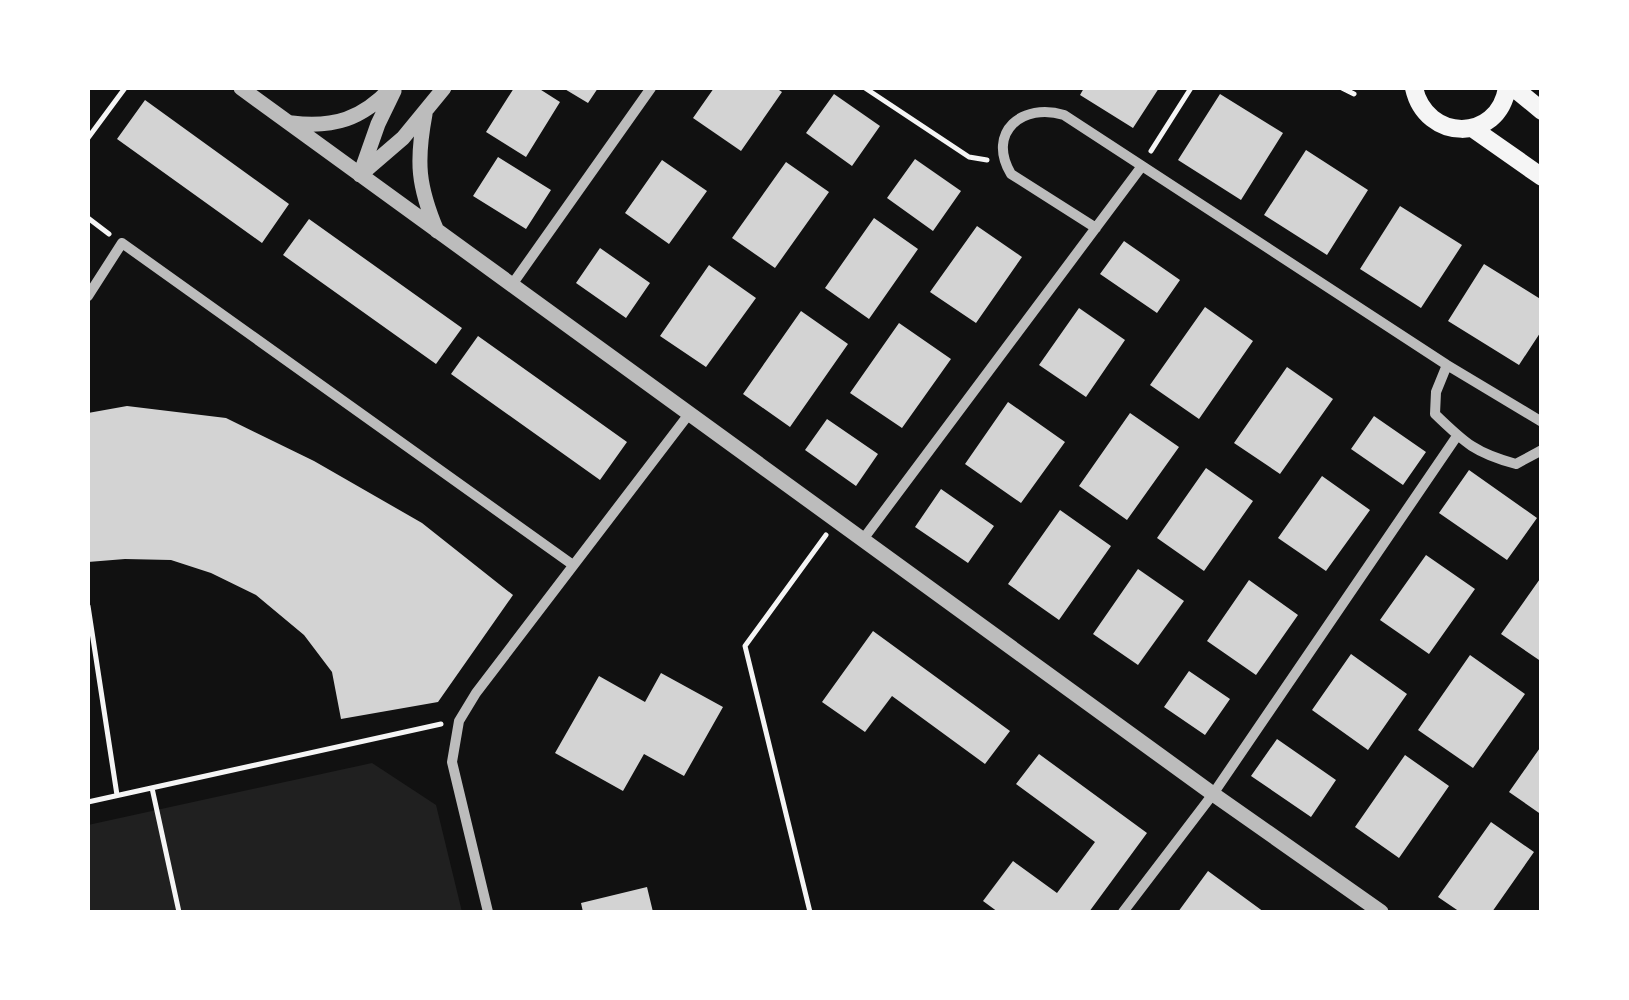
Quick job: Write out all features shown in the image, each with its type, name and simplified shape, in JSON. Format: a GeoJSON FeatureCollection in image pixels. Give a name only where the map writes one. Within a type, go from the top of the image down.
{"type":"FeatureCollection","features":[{"type":"Feature","properties":{"kind":"main road"},"geometry":{"type":"LineString","coordinates":[[1413,88],[1423,110],[1440,124],[1472,128],[1542,176]]}},
{"type":"Feature","properties":{"kind":"main road"},"geometry":{"type":"LineString","coordinates":[[1472,128],[1494,116],[1511,88],[1542,111]]}},
{"type":"Feature","properties":{"kind":"street"},"geometry":{"type":"LineString","coordinates":[[240,88],[1381,912]]}},
{"type":"Feature","properties":{"kind":"street"},"geometry":{"type":"LineString","coordinates":[[288,122],[323,127],[342,122],[394,88]]}},
{"type":"Feature","properties":{"kind":"street"},"geometry":{"type":"LineString","coordinates":[[360,175],[394,88]]}},
{"type":"Feature","properties":{"kind":"street"},"geometry":{"type":"LineString","coordinates":[[360,175],[380,161],[444,88]]}},
{"type":"Feature","properties":{"kind":"street"},"geometry":{"type":"LineString","coordinates":[[511,286],[650,88]]}},
{"type":"Feature","properties":{"kind":"street"},"geometry":{"type":"LineString","coordinates":[[1096,228],[1011,174],[1004,163],[1006,130],[1028,112],[1047,110],[1064,115],[1447,365],[1542,422]]}},
{"type":"Feature","properties":{"kind":"street"},"geometry":{"type":"LineString","coordinates":[[425,114],[418,167],[424,199],[438,232]]}},
{"type":"Feature","properties":{"kind":"street"},"geometry":{"type":"LineString","coordinates":[[864,538],[1142,166]]}},
{"type":"Feature","properties":{"kind":"street"},"geometry":{"type":"LineString","coordinates":[[88,296],[122,243],[573,566]]}},
{"type":"Feature","properties":{"kind":"street"},"geometry":{"type":"LineString","coordinates":[[1447,365],[1436,392],[1435,414],[1457,436],[1481,455],[1516,464],[1542,450]]}},
{"type":"Feature","properties":{"kind":"street"},"geometry":{"type":"LineString","coordinates":[[488,912],[452,762],[459,720],[476,692],[689,414]]}},
{"type":"Feature","properties":{"kind":"street"},"geometry":{"type":"LineString","coordinates":[[1124,912],[1213,794],[1457,436]]}},
{"type":"Feature","properties":{"kind":"path"},"geometry":{"type":"LineString","coordinates":[[88,138],[124,88]]}},
{"type":"Feature","properties":{"kind":"path"},"geometry":{"type":"LineString","coordinates":[[865,88],[968,158],[1004,163]]}},
{"type":"Feature","properties":{"kind":"path"},"geometry":{"type":"LineString","coordinates":[[1142,166],[1191,88]]}},
{"type":"Feature","properties":{"kind":"path"},"geometry":{"type":"LineString","coordinates":[[1342,88],[1354,94]]}},
{"type":"Feature","properties":{"kind":"path"},"geometry":{"type":"LineString","coordinates":[[88,218],[122,243]]}},
{"type":"Feature","properties":{"kind":"path"},"geometry":{"type":"LineString","coordinates":[[810,912],[744,646],[837,519]]}},
{"type":"Feature","properties":{"kind":"path"},"geometry":{"type":"LineString","coordinates":[[88,606],[117,796]]}},
{"type":"Feature","properties":{"kind":"path"},"geometry":{"type":"LineString","coordinates":[[88,802],[459,720]]}},
{"type":"Feature","properties":{"kind":"path"},"geometry":{"type":"LineString","coordinates":[[152,788],[179,912]]}},
{"type":"Feature","properties":{"kind":"shaded area"},"geometry":{"type":"Polygon","coordinates":[[[372,763],[436,805],[462,912],[88,912],[88,825],[372,763]]]}},
{"type":"Feature","properties":{"kind":"building"},"geometry":{"type":"Polygon","coordinates":[[[514,88],[538,88],[560,102],[526,157],[486,132],[514,88]]]}},
{"type":"Feature","properties":{"kind":"building"},"geometry":{"type":"Polygon","coordinates":[[[563,88],[598,88],[588,103],[563,88]]]}},
{"type":"Feature","properties":{"kind":"building"},"geometry":{"type":"Polygon","coordinates":[[[714,88],[776,88],[782,92],[741,151],[693,118],[714,88]]]}},
{"type":"Feature","properties":{"kind":"building"},"geometry":{"type":"Polygon","coordinates":[[[1084,88],[1159,88],[1133,128],[1080,95],[1084,88]]]}},
{"type":"Feature","properties":{"kind":"building"},"geometry":{"type":"Polygon","coordinates":[[[834,94],[880,126],[852,166],[806,133],[834,94]]]}},
{"type":"Feature","properties":{"kind":"building"},"geometry":{"type":"Polygon","coordinates":[[[1220,94],[1283,133],[1241,200],[1178,160],[1220,94]]]}},
{"type":"Feature","properties":{"kind":"building"},"geometry":{"type":"Polygon","coordinates":[[[145,100],[289,204],[262,243],[117,139],[145,100]]]}},
{"type":"Feature","properties":{"kind":"building"},"geometry":{"type":"Polygon","coordinates":[[[1306,150],[1368,190],[1327,255],[1264,215],[1306,150]]]}},
{"type":"Feature","properties":{"kind":"building"},"geometry":{"type":"Polygon","coordinates":[[[498,157],[551,190],[526,229],[473,196],[498,157]]]}},
{"type":"Feature","properties":{"kind":"building"},"geometry":{"type":"Polygon","coordinates":[[[915,159],[961,191],[933,231],[887,198],[915,159]]]}},
{"type":"Feature","properties":{"kind":"building"},"geometry":{"type":"Polygon","coordinates":[[[662,160],[707,191],[669,244],[625,213],[662,160]]]}},
{"type":"Feature","properties":{"kind":"building"},"geometry":{"type":"Polygon","coordinates":[[[786,162],[829,192],[775,268],[732,238],[786,162]]]}},
{"type":"Feature","properties":{"kind":"building"},"geometry":{"type":"Polygon","coordinates":[[[1400,206],[1462,245],[1421,308],[1360,269],[1400,206]]]}},
{"type":"Feature","properties":{"kind":"building"},"geometry":{"type":"Polygon","coordinates":[[[874,218],[918,249],[869,319],[825,288],[874,218]]]}},
{"type":"Feature","properties":{"kind":"building"},"geometry":{"type":"Polygon","coordinates":[[[309,219],[462,328],[436,364],[283,255],[309,219]]]}},
{"type":"Feature","properties":{"kind":"building"},"geometry":{"type":"Polygon","coordinates":[[[977,226],[1022,257],[976,323],[930,292],[977,226]]]}},
{"type":"Feature","properties":{"kind":"building"},"geometry":{"type":"Polygon","coordinates":[[[1124,241],[1180,280],[1157,313],[1100,274],[1124,241]]]}},
{"type":"Feature","properties":{"kind":"building"},"geometry":{"type":"Polygon","coordinates":[[[600,248],[650,283],[626,318],[576,283],[600,248]]]}},
{"type":"Feature","properties":{"kind":"building"},"geometry":{"type":"Polygon","coordinates":[[[1484,264],[1542,300],[1542,330],[1519,365],[1448,321],[1484,264]]]}},
{"type":"Feature","properties":{"kind":"building"},"geometry":{"type":"Polygon","coordinates":[[[709,265],[756,298],[706,367],[660,336],[709,265]]]}},
{"type":"Feature","properties":{"kind":"building"},"geometry":{"type":"Polygon","coordinates":[[[1205,307],[1253,341],[1199,419],[1150,385],[1205,307]]]}},
{"type":"Feature","properties":{"kind":"building"},"geometry":{"type":"Polygon","coordinates":[[[1079,308],[1125,340],[1086,397],[1039,365],[1079,308]]]}},
{"type":"Feature","properties":{"kind":"building"},"geometry":{"type":"Polygon","coordinates":[[[801,311],[848,344],[790,427],[743,394],[801,311]]]}},
{"type":"Feature","properties":{"kind":"building"},"geometry":{"type":"Polygon","coordinates":[[[899,323],[951,359],[902,428],[850,393],[899,323]]]}},
{"type":"Feature","properties":{"kind":"building"},"geometry":{"type":"Polygon","coordinates":[[[478,336],[627,442],[600,480],[451,374],[478,336]]]}},
{"type":"Feature","properties":{"kind":"building"},"geometry":{"type":"Polygon","coordinates":[[[1287,367],[1333,399],[1280,474],[1234,443],[1287,367]]]}},
{"type":"Feature","properties":{"kind":"building"},"geometry":{"type":"Polygon","coordinates":[[[1008,402],[1065,442],[1021,503],[965,464],[1008,402]]]}},
{"type":"Feature","properties":{"kind":"building"},"geometry":{"type":"Polygon","coordinates":[[[127,406],[226,418],[314,461],[422,523],[513,595],[438,702],[341,719],[332,672],[304,635],[256,595],[211,573],[171,560],[88,562],[88,413],[127,406]]]}},
{"type":"Feature","properties":{"kind":"building"},"geometry":{"type":"Polygon","coordinates":[[[1130,413],[1179,447],[1127,520],[1079,486],[1130,413]]]}},
{"type":"Feature","properties":{"kind":"building"},"geometry":{"type":"Polygon","coordinates":[[[1374,416],[1426,452],[1403,485],[1351,449],[1374,416]]]}},
{"type":"Feature","properties":{"kind":"building"},"geometry":{"type":"Polygon","coordinates":[[[827,419],[878,454],[856,486],[805,450],[827,419]]]}},
{"type":"Feature","properties":{"kind":"building"},"geometry":{"type":"Polygon","coordinates":[[[1206,468],[1253,501],[1204,571],[1157,538],[1206,468]]]}},
{"type":"Feature","properties":{"kind":"building"},"geometry":{"type":"Polygon","coordinates":[[[1469,470],[1537,518],[1507,560],[1439,513],[1469,470]]]}},
{"type":"Feature","properties":{"kind":"building"},"geometry":{"type":"Polygon","coordinates":[[[1322,476],[1370,510],[1326,571],[1278,538],[1322,476]]]}},
{"type":"Feature","properties":{"kind":"building"},"geometry":{"type":"Polygon","coordinates":[[[941,489],[994,526],[968,563],[915,527],[941,489]]]}},
{"type":"Feature","properties":{"kind":"building"},"geometry":{"type":"Polygon","coordinates":[[[1060,510],[1111,546],[1059,620],[1008,584],[1060,510]]]}},
{"type":"Feature","properties":{"kind":"building"},"geometry":{"type":"Polygon","coordinates":[[[1426,555],[1475,589],[1429,654],[1380,620],[1426,555]]]}},
{"type":"Feature","properties":{"kind":"building"},"geometry":{"type":"Polygon","coordinates":[[[1138,569],[1184,601],[1138,665],[1093,634],[1138,569]]]}},
{"type":"Feature","properties":{"kind":"building"},"geometry":{"type":"Polygon","coordinates":[[[1542,576],[1542,662],[1501,634],[1542,576]]]}},
{"type":"Feature","properties":{"kind":"building"},"geometry":{"type":"Polygon","coordinates":[[[1249,580],[1298,615],[1256,675],[1207,641],[1249,580]]]}},
{"type":"Feature","properties":{"kind":"building"},"geometry":{"type":"Polygon","coordinates":[[[873,631],[1010,731],[985,764],[892,696],[865,732],[822,702],[873,631]]]}},
{"type":"Feature","properties":{"kind":"building"},"geometry":{"type":"Polygon","coordinates":[[[1351,654],[1407,694],[1368,750],[1312,710],[1351,654]]]}},
{"type":"Feature","properties":{"kind":"building"},"geometry":{"type":"Polygon","coordinates":[[[1470,655],[1525,694],[1473,768],[1418,730],[1470,655]]]}},
{"type":"Feature","properties":{"kind":"building"},"geometry":{"type":"Polygon","coordinates":[[[1189,671],[1230,699],[1205,735],[1164,707],[1189,671]]]}},
{"type":"Feature","properties":{"kind":"building"},"geometry":{"type":"Polygon","coordinates":[[[661,673],[723,707],[684,776],[644,754],[623,791],[555,753],[599,676],[645,702],[661,673]]]}},
{"type":"Feature","properties":{"kind":"building"},"geometry":{"type":"Polygon","coordinates":[[[1277,739],[1336,780],[1311,817],[1251,776],[1277,739]]]}},
{"type":"Feature","properties":{"kind":"building"},"geometry":{"type":"Polygon","coordinates":[[[1542,745],[1542,815],[1509,792],[1542,745]]]}},
{"type":"Feature","properties":{"kind":"building"},"geometry":{"type":"Polygon","coordinates":[[[1039,754],[1147,833],[1089,912],[998,912],[983,901],[1013,861],[1057,893],[1095,842],[1016,784],[1039,754]]]}},
{"type":"Feature","properties":{"kind":"building"},"geometry":{"type":"Polygon","coordinates":[[[1405,755],[1449,786],[1399,858],[1355,827],[1405,755]]]}},
{"type":"Feature","properties":{"kind":"building"},"geometry":{"type":"Polygon","coordinates":[[[1491,822],[1534,852],[1492,912],[1460,912],[1438,897],[1491,822]]]}},
{"type":"Feature","properties":{"kind":"building"},"geometry":{"type":"Polygon","coordinates":[[[1208,871],[1264,912],[1178,912],[1208,871]]]}},
{"type":"Feature","properties":{"kind":"building"},"geometry":{"type":"Polygon","coordinates":[[[647,887],[653,912],[583,912],[581,903],[647,887]]]}}]}
